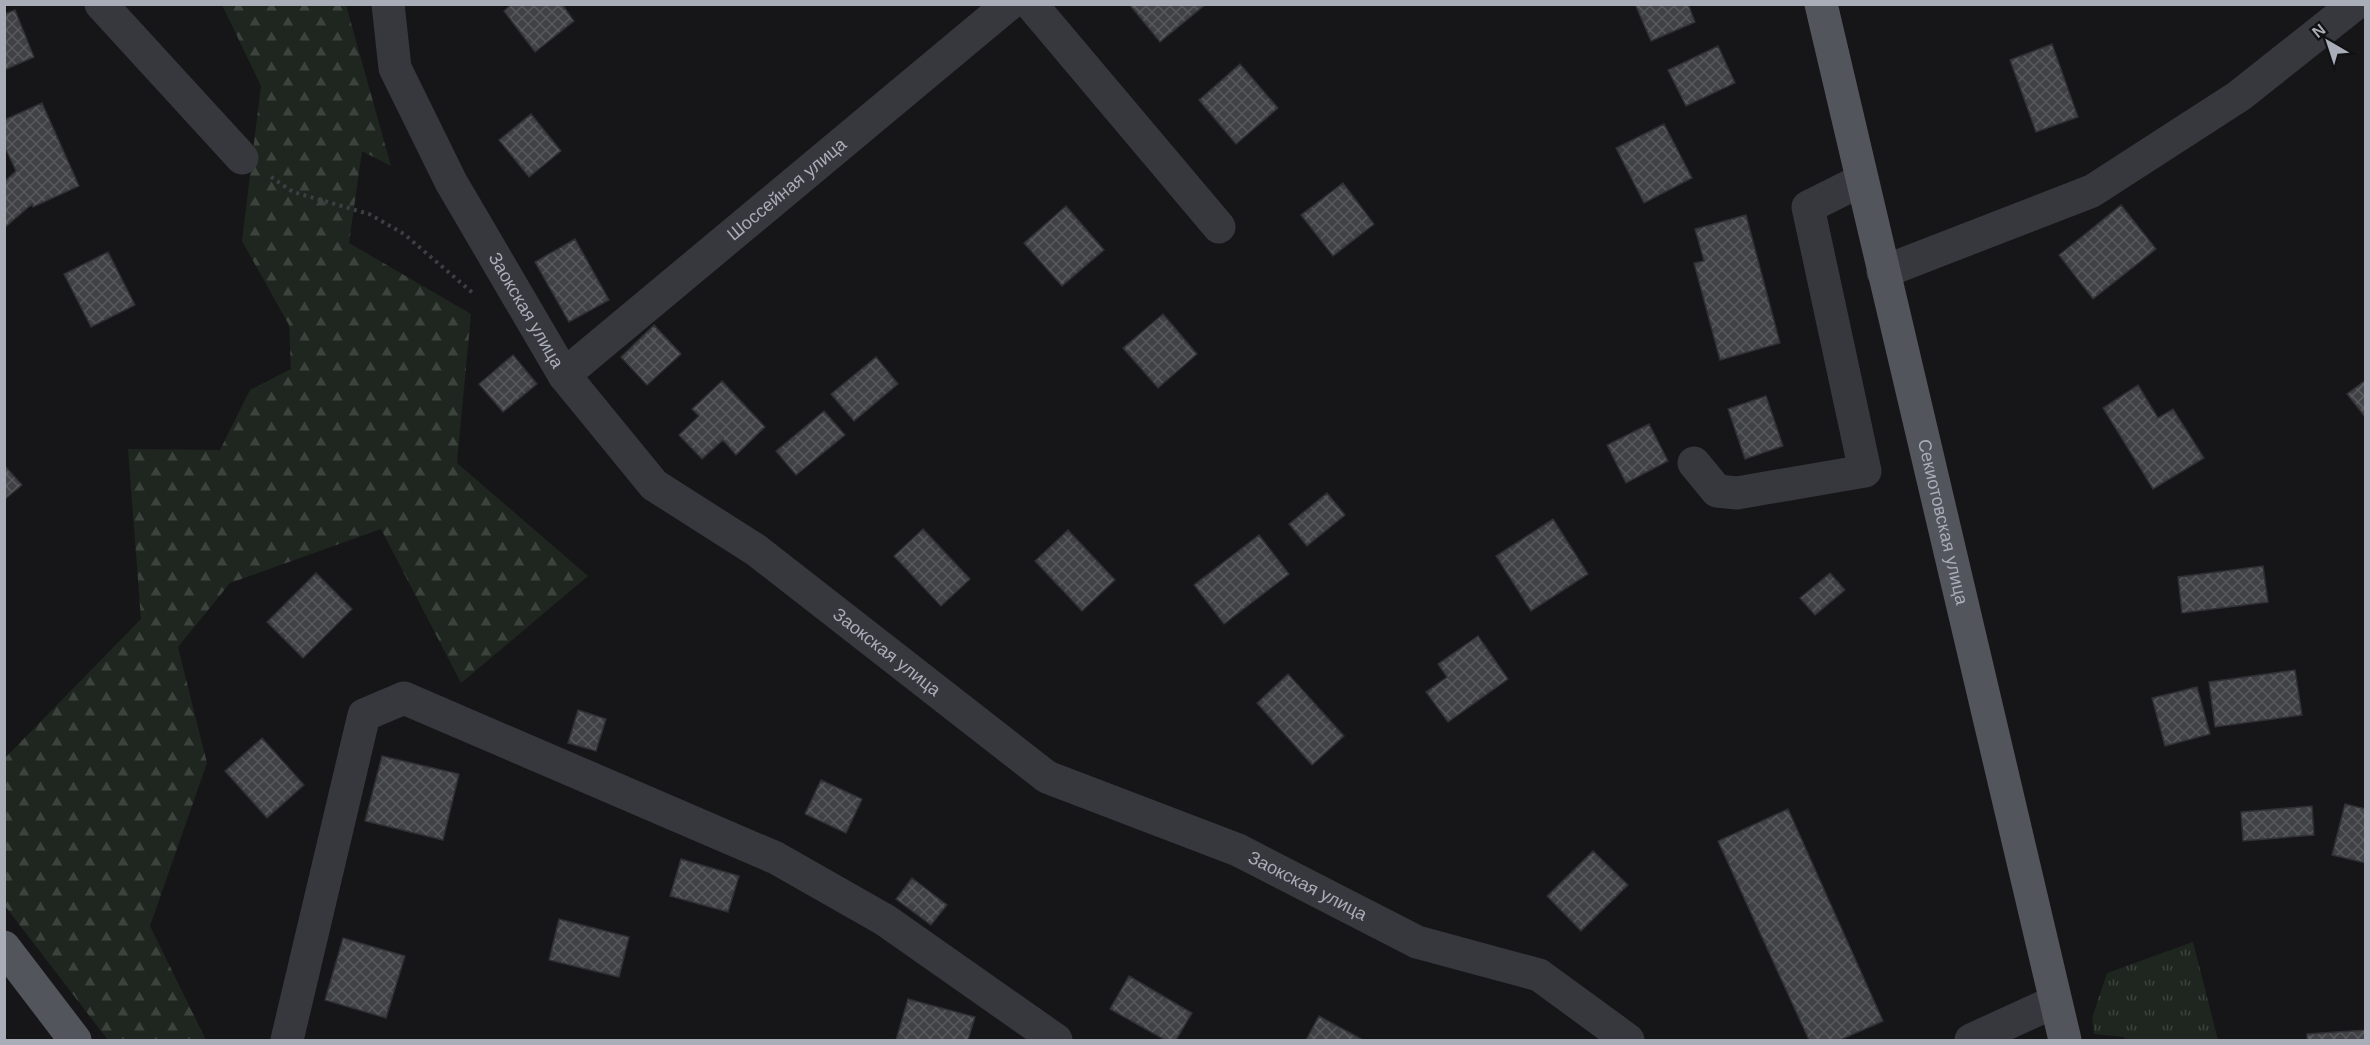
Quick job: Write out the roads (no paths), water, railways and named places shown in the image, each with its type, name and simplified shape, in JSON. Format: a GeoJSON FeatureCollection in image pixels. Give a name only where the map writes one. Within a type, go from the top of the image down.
{"type":"FeatureCollection","features":[{"type":"Feature","properties":{"kind":"main road","name":"Секиотовская улица"},"geometry":{"type":"LineString","coordinates":[[1821,4],[2065,1041]]}},
{"type":"Feature","properties":{"kind":"main road"},"geometry":{"type":"LineString","coordinates":[[4,947],[75,1041]]}},
{"type":"Feature","properties":{"kind":"street"},"geometry":{"type":"LineString","coordinates":[[101,4],[242,158]]}},
{"type":"Feature","properties":{"kind":"street","name":"Заокская улица"},"geometry":{"type":"LineString","coordinates":[[388,4],[395,69],[451,182],[564,375],[654,485],[756,550],[1047,777],[1238,850],[1417,942],[1539,975],[1628,1041]]}},
{"type":"Feature","properties":{"kind":"street","name":"Шоссейная улица"},"geometry":{"type":"LineString","coordinates":[[564,375],[1009,4]]}},
{"type":"Feature","properties":{"kind":"street"},"geometry":{"type":"LineString","coordinates":[[1031,4],[1219,227]]}},
{"type":"Feature","properties":{"kind":"street"},"geometry":{"type":"LineString","coordinates":[[1883,272],[2092,191],[2239,96],[2355,4]]}},
{"type":"Feature","properties":{"kind":"street"},"geometry":{"type":"LineString","coordinates":[[1695,463],[1717,491],[1737,493],[1865,471],[1808,207],[1862,180]]}},
{"type":"Feature","properties":{"kind":"street"},"geometry":{"type":"LineString","coordinates":[[286,1041],[364,715],[404,699],[776,858],[885,920],[1056,1041]]}},
{"type":"Feature","properties":{"kind":"street"},"geometry":{"type":"LineString","coordinates":[[1971,1041],[2054,1002]]}}]}
